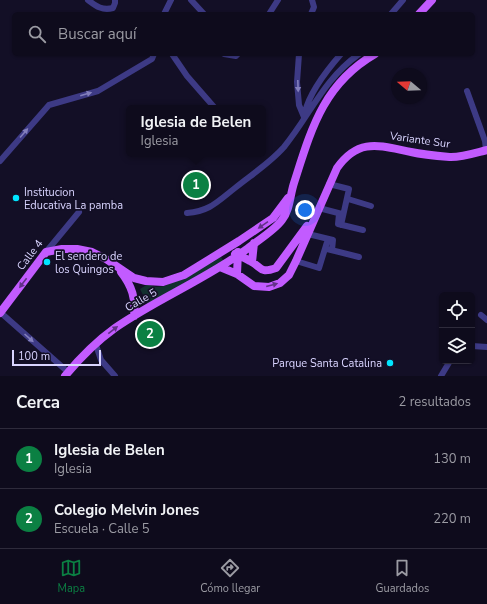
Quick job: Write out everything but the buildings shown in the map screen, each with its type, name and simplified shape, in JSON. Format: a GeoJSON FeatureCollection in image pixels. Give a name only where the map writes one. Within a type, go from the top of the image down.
{"type":"FeatureCollection","features":[{"type":"Feature","properties":{"kind":"main road"},"geometry":{"type":"LineString","coordinates":[[421,12],[432,0]]}},
{"type":"Feature","properties":{"kind":"main road","name":"Calle 5"},"geometry":{"type":"LineString","coordinates":[[66,374],[113,329],[220,267],[282,221],[287,212],[290,197],[319,112],[333,89],[357,65],[372,56]]}},
{"type":"Feature","properties":{"kind":"main road","name":"Variante Sur"},"geometry":{"type":"LineString","coordinates":[[329,184],[341,162],[351,153],[363,147],[378,145],[410,152],[452,157],[468,155],[486,150]]}},
{"type":"Feature","properties":{"kind":"main road"},"geometry":{"type":"LineString","coordinates":[[220,267],[237,274],[254,286],[269,287],[280,283],[289,275],[296,261],[329,184]]}},
{"type":"Feature","properties":{"kind":"main road","name":"Calle 5"},"geometry":{"type":"LineString","coordinates":[[118,269],[134,278],[146,281],[163,282],[184,275],[273,218],[290,197]]}},
{"type":"Feature","properties":{"kind":"main road"},"geometry":{"type":"LineString","coordinates":[[225,250],[252,262],[257,268],[263,270],[276,268],[318,211]]}},
{"type":"Feature","properties":{"kind":"main road"},"geometry":{"type":"LineString","coordinates":[[237,274],[239,241]]}},
{"type":"Feature","properties":{"kind":"main road"},"geometry":{"type":"LineString","coordinates":[[252,262],[254,243]]}},
{"type":"Feature","properties":{"kind":"main road"},"geometry":{"type":"LineString","coordinates":[[46,252],[62,249],[77,249],[92,252],[106,259],[127,279],[135,304],[134,316]]}},
{"type":"Feature","properties":{"kind":"main road","name":"Calle 4"},"geometry":{"type":"LineString","coordinates":[[0,312],[46,252]]}},
{"type":"Feature","properties":{"kind":"street"},"geometry":{"type":"LineString","coordinates":[[88,0],[98,8],[108,10],[113,8],[116,3],[115,0]]}},
{"type":"Feature","properties":{"kind":"street"},"geometry":{"type":"LineString","coordinates":[[165,12],[171,0]]}},
{"type":"Feature","properties":{"kind":"street"},"geometry":{"type":"LineString","coordinates":[[191,0],[202,12]]}},
{"type":"Feature","properties":{"kind":"street"},"geometry":{"type":"LineString","coordinates":[[269,12],[278,0]]}},
{"type":"Feature","properties":{"kind":"street"},"geometry":{"type":"LineString","coordinates":[[312,0],[314,7],[312,12]]}},
{"type":"Feature","properties":{"kind":"street"},"geometry":{"type":"LineString","coordinates":[[393,12],[403,0]]}},
{"type":"Feature","properties":{"kind":"street"},"geometry":{"type":"LineString","coordinates":[[0,161],[49,105],[98,91],[152,59],[153,56]]}},
{"type":"Feature","properties":{"kind":"street"},"geometry":{"type":"LineString","coordinates":[[173,56],[187,76],[212,105]]}},
{"type":"Feature","properties":{"kind":"street"},"geometry":{"type":"LineString","coordinates":[[299,56],[298,98],[299,106],[304,118]]}},
{"type":"Feature","properties":{"kind":"street"},"geometry":{"type":"LineString","coordinates":[[304,118],[310,99],[328,68],[339,56]]}},
{"type":"Feature","properties":{"kind":"street"},"geometry":{"type":"LineString","coordinates":[[187,213],[198,212],[219,202],[274,157],[284,146],[336,74],[357,56]]}},
{"type":"Feature","properties":{"kind":"street"},"geometry":{"type":"LineString","coordinates":[[467,91],[485,141],[486,150]]}},
{"type":"Feature","properties":{"kind":"street"},"geometry":{"type":"LineString","coordinates":[[329,184],[349,189],[348,199],[341,214],[339,224],[363,230]]}},
{"type":"Feature","properties":{"kind":"street"},"geometry":{"type":"LineString","coordinates":[[348,199],[371,206]]}},
{"type":"Feature","properties":{"kind":"street"},"geometry":{"type":"LineString","coordinates":[[318,211],[341,214]]}},
{"type":"Feature","properties":{"kind":"street","name":"Calle 4"},"geometry":{"type":"LineString","coordinates":[[46,252],[79,212]]}},
{"type":"Feature","properties":{"kind":"street"},"geometry":{"type":"LineString","coordinates":[[296,261],[320,268],[329,250],[331,239],[308,234]]}},
{"type":"Feature","properties":{"kind":"street"},"geometry":{"type":"LineString","coordinates":[[329,250],[359,257]]}},
{"type":"Feature","properties":{"kind":"street"},"geometry":{"type":"LineString","coordinates":[[0,312],[66,374]]}},
{"type":"Feature","properties":{"kind":"street"},"geometry":{"type":"LineString","coordinates":[[481,315],[487,320]]}},
{"type":"Feature","properties":{"kind":"street"},"geometry":{"type":"LineString","coordinates":[[96,345],[101,360],[115,376]]}},
{"type":"Feature","properties":{"kind":"street"},"geometry":{"type":"LineString","coordinates":[[475,346],[487,348]]}},
{"type":"Feature","properties":{"kind":"street"},"geometry":{"type":"LineString","coordinates":[[441,376],[448,364]]}},
{"type":"Feature","properties":{"kind":"green space"},"geometry":{"type":"Polygon","coordinates":[[[221,257],[224,262],[148,305],[140,289],[148,284],[156,287],[165,286],[221,257]]]}},
{"type":"Feature","properties":{"kind":"place","name":"Iglesia de Belen"},"geometry":{"type":"Point","coordinates":[196,185]}},
{"type":"Feature","properties":{"kind":"place","name":"Institucion Educativa La pamba"},"geometry":{"type":"Point","coordinates":[16,198]}},
{"type":"Feature","properties":{"kind":"place","name":"El sendero de los Quingos"},"geometry":{"type":"Point","coordinates":[47,262]}},
{"type":"Feature","properties":{"kind":"place","name":"Colegio Melvin Jones"},"geometry":{"type":"Point","coordinates":[150,334]}},
{"type":"Feature","properties":{"kind":"place","name":"Parque Santa Catalina"},"geometry":{"type":"Point","coordinates":[390,363]}}]}
